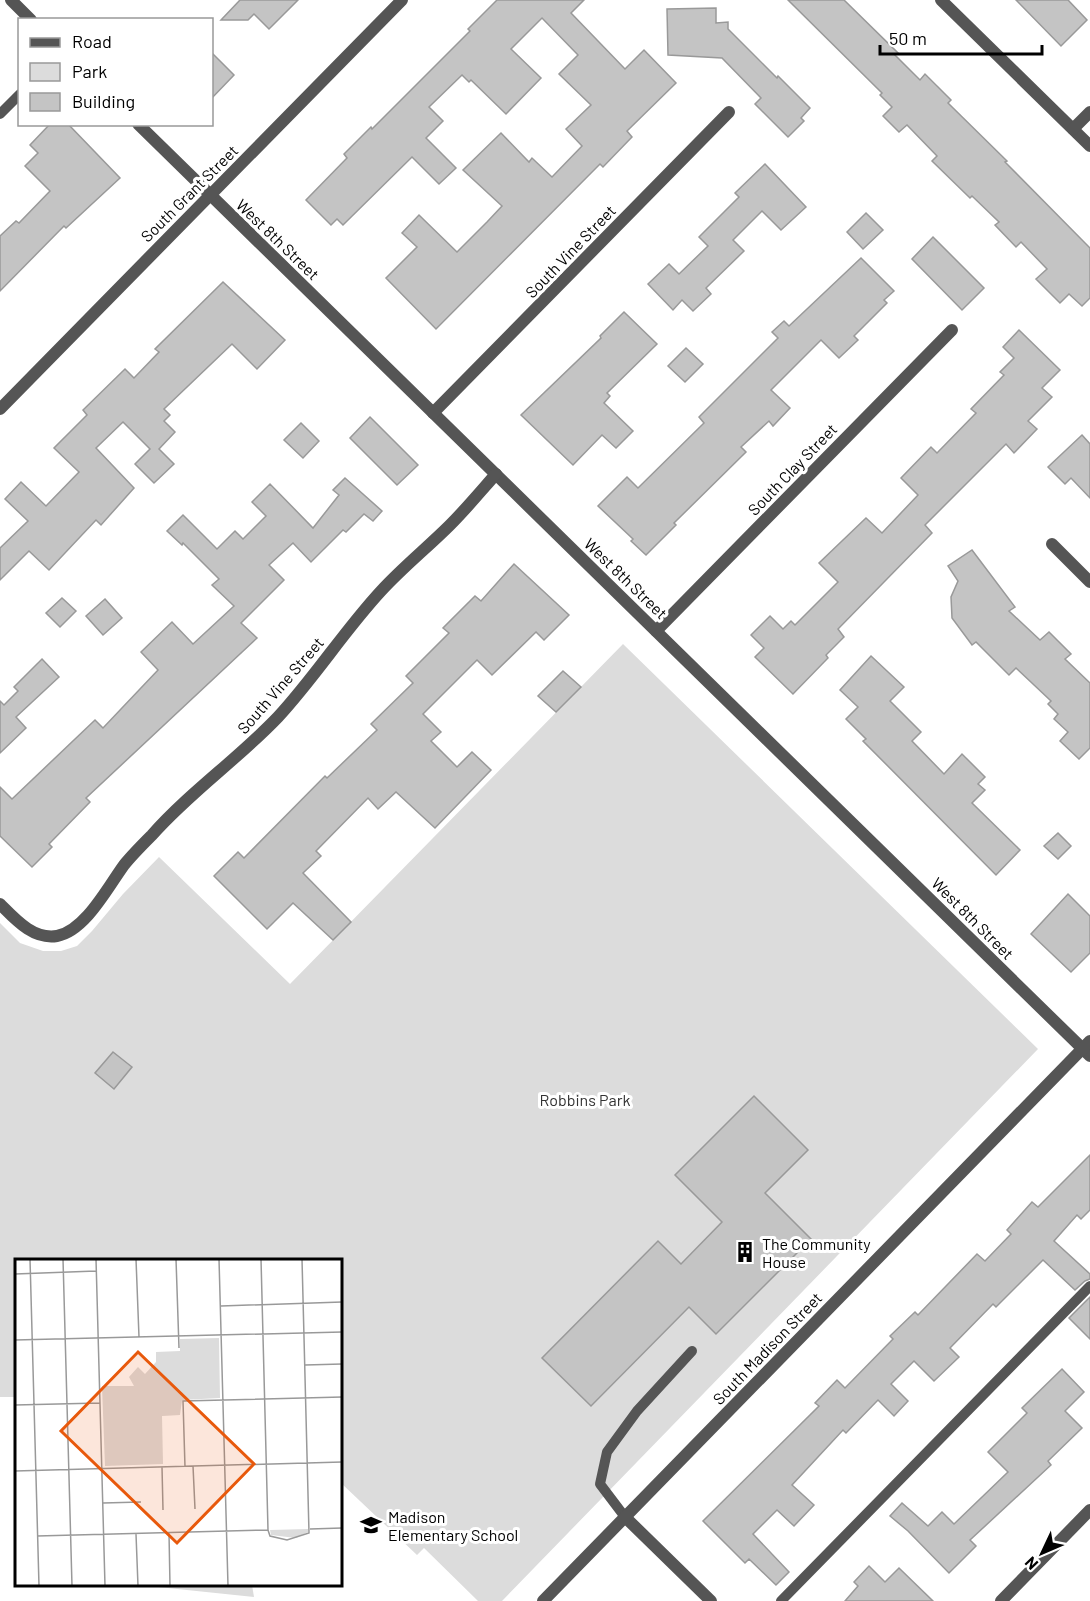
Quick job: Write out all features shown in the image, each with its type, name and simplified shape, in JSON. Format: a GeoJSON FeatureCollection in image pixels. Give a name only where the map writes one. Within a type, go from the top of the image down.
{"type":"FeatureCollection","features":[{"type":"Feature","properties":{"kind":"street"},"geometry":{"type":"LineString","coordinates":[[11,0],[29,18]]}},
{"type":"Feature","properties":{"kind":"street","name":"South Grant Street"},"geometry":{"type":"LineString","coordinates":[[0,409],[402,0]]}},
{"type":"Feature","properties":{"kind":"street"},"geometry":{"type":"LineString","coordinates":[[941,0],[1090,146]]}},
{"type":"Feature","properties":{"kind":"street","name":"South Vine Street"},"geometry":{"type":"LineString","coordinates":[[433,413],[729,112]]}},
{"type":"Feature","properties":{"kind":"street"},"geometry":{"type":"LineString","coordinates":[[1073,129],[1090,112]]}},
{"type":"Feature","properties":{"kind":"street","name":"West 8th Street"},"geometry":{"type":"LineString","coordinates":[[140,126],[656,631],[1088,1049]]}},
{"type":"Feature","properties":{"kind":"street","name":"South Clay Street"},"geometry":{"type":"LineString","coordinates":[[656,631],[952,330]]}},
{"type":"Feature","properties":{"kind":"street","name":"South Vine Street"},"geometry":{"type":"LineString","coordinates":[[0,904],[22,926],[42,936],[58,936],[74,928],[90,914],[126,863],[162,823],[277,718],[315,675],[350,627],[381,591],[450,525],[496,474]]}},
{"type":"Feature","properties":{"kind":"street"},"geometry":{"type":"LineString","coordinates":[[1052,544],[1090,582]]}},
{"type":"Feature","properties":{"kind":"street","name":"South Madison Street"},"geometry":{"type":"LineString","coordinates":[[543,1601],[1088,1049]]}},
{"type":"Feature","properties":{"kind":"street"},"geometry":{"type":"LineString","coordinates":[[1000,1601],[1090,1509]]}},
{"type":"Feature","properties":{"kind":"street"},"geometry":{"type":"LineString","coordinates":[[625,1517],[711,1601]]}},
{"type":"Feature","properties":{"kind":"lane"},"geometry":{"type":"LineString","coordinates":[[0,114],[18,96]]}},
{"type":"Feature","properties":{"kind":"lane"},"geometry":{"type":"LineString","coordinates":[[780,1601],[1090,1286]]}},
{"type":"Feature","properties":{"kind":"lane"},"geometry":{"type":"LineString","coordinates":[[625,1517],[600,1484],[608,1452],[637,1411],[692,1351]]}},
{"type":"Feature","properties":{"kind":"green space","name":"Robbins Park"},"geometry":{"type":"Polygon","coordinates":[[[623,644],[1038,1049],[502,1601],[478,1601],[424,1548],[417,1555],[342,1484],[342,1259],[15,1259],[15,1397],[0,1397],[0,923],[20,943],[43,951],[61,951],[77,946],[159,857],[290,984],[623,644]]]}},
{"type":"Feature","properties":{"kind":"green space"},"geometry":{"type":"Polygon","coordinates":[[[149,1586],[252,1586],[254,1597],[149,1586]]]}},
{"type":"Feature","properties":{"kind":"building"},"geometry":{"type":"Polygon","coordinates":[[[240,0],[298,0],[269,29],[254,14],[248,20],[221,20],[240,0]]]}},
{"type":"Feature","properties":{"kind":"building"},"geometry":{"type":"Polygon","coordinates":[[[497,0],[584,0],[571,13],[625,69],[644,50],[676,83],[627,131],[632,137],[603,167],[600,164],[436,329],[386,278],[417,247],[402,233],[419,215],[457,252],[487,222],[502,206],[463,170],[501,133],[529,162],[532,158],[552,177],[582,146],[566,129],[591,105],[559,74],[578,55],[542,18],[511,49],[541,78],[506,114],[471,80],[469,82],[462,75],[429,107],[443,121],[426,138],[456,168],[439,184],[412,157],[343,225],[337,219],[331,225],[306,200],[347,158],[344,154],[470,31],[468,29],[497,0]]]}},
{"type":"Feature","properties":{"kind":"building"},"geometry":{"type":"Polygon","coordinates":[[[788,0],[844,0],[898,53],[895,55],[920,80],[925,74],[951,100],[948,103],[1090,248],[1090,298],[1082,306],[1069,294],[1060,303],[1036,279],[1047,269],[1021,242],[1016,247],[995,225],[999,222],[932,161],[937,156],[907,125],[899,132],[883,116],[892,107],[880,95],[882,93],[788,0]]]}},
{"type":"Feature","properties":{"kind":"building"},"geometry":{"type":"Polygon","coordinates":[[[1016,0],[1068,0],[1087,20],[1061,46],[1016,0]]]}},
{"type":"Feature","properties":{"kind":"building"},"geometry":{"type":"Polygon","coordinates":[[[716,8],[716,23],[728,22],[728,29],[810,108],[801,118],[804,121],[788,137],[755,104],[761,98],[722,58],[668,55],[667,9],[716,8]]]}},
{"type":"Feature","properties":{"kind":"building"},"geometry":{"type":"Polygon","coordinates":[[[213,54],[234,75],[213,97],[213,54]]]}},
{"type":"Feature","properties":{"kind":"building"},"geometry":{"type":"Polygon","coordinates":[[[48,126],[70,126],[120,178],[66,228],[64,226],[0,291],[0,236],[16,221],[19,223],[50,191],[25,166],[38,153],[30,145],[48,126]]]}},
{"type":"Feature","properties":{"kind":"building"},"geometry":{"type":"Polygon","coordinates":[[[765,164],[806,207],[781,230],[762,211],[733,240],[744,251],[706,288],[711,294],[693,311],[682,300],[673,310],[648,284],[669,264],[679,274],[708,246],[699,237],[739,197],[735,193],[765,164]]]}},
{"type":"Feature","properties":{"kind":"building"},"geometry":{"type":"Polygon","coordinates":[[[866,213],[883,230],[863,249],[847,232],[866,213]]]}},
{"type":"Feature","properties":{"kind":"building"},"geometry":{"type":"Polygon","coordinates":[[[933,237],[984,288],[962,310],[912,259],[933,237]]]}},
{"type":"Feature","properties":{"kind":"building"},"geometry":{"type":"Polygon","coordinates":[[[861,258],[894,291],[884,300],[887,303],[854,336],[858,340],[839,358],[821,340],[771,390],[790,408],[773,426],[769,421],[741,447],[746,452],[674,523],[676,525],[646,555],[631,541],[633,539],[598,506],[627,477],[638,488],[704,423],[699,417],[778,338],[772,332],[784,321],[789,326],[861,258]]]}},
{"type":"Feature","properties":{"kind":"building"},"geometry":{"type":"Polygon","coordinates":[[[223,282],[285,340],[257,369],[232,344],[164,409],[170,415],[164,421],[175,432],[159,449],[174,464],[154,483],[135,464],[150,449],[123,422],[96,448],[134,488],[101,525],[96,520],[49,570],[29,551],[0,580],[0,548],[28,521],[5,499],[21,482],[46,506],[79,472],[54,448],[87,415],[83,410],[125,369],[134,378],[159,352],[155,349],[223,282]]]}},
{"type":"Feature","properties":{"kind":"building"},"geometry":{"type":"Polygon","coordinates":[[[624,312],[657,344],[607,393],[610,396],[604,403],[633,431],[616,448],[602,435],[573,465],[521,415],[601,338],[600,336],[624,312]]]}},
{"type":"Feature","properties":{"kind":"building"},"geometry":{"type":"Polygon","coordinates":[[[1019,330],[1060,370],[1042,388],[1052,397],[1028,421],[1037,429],[1014,453],[1006,444],[925,525],[932,533],[838,629],[844,637],[826,655],[828,658],[793,694],[755,657],[764,648],[751,635],[770,616],[783,629],[791,621],[795,625],[838,582],[819,563],[866,518],[882,533],[918,495],[901,478],[931,447],[937,453],[976,413],[971,409],[1004,375],[1000,372],[1014,358],[1003,347],[1019,330]]]}},
{"type":"Feature","properties":{"kind":"building"},"geometry":{"type":"Polygon","coordinates":[[[686,348],[703,364],[685,382],[668,366],[686,348]]]}},
{"type":"Feature","properties":{"kind":"building"},"geometry":{"type":"Polygon","coordinates":[[[370,417],[418,465],[397,485],[350,438],[370,417]]]}},
{"type":"Feature","properties":{"kind":"building"},"geometry":{"type":"Polygon","coordinates":[[[301,423],[319,441],[303,458],[284,440],[301,423]]]}},
{"type":"Feature","properties":{"kind":"building"},"geometry":{"type":"Polygon","coordinates":[[[1082,435],[1090,444],[1090,498],[1071,478],[1065,484],[1048,467],[1082,435]]]}},
{"type":"Feature","properties":{"kind":"building"},"geometry":{"type":"Polygon","coordinates":[[[345,478],[382,511],[373,521],[364,514],[346,532],[343,530],[311,562],[293,543],[269,565],[284,580],[241,623],[257,638],[86,798],[90,802],[49,844],[52,847],[32,867],[0,836],[0,787],[12,799],[95,720],[103,728],[158,670],[141,652],[172,622],[193,644],[234,606],[212,585],[219,579],[183,543],[182,545],[167,531],[183,515],[217,549],[235,531],[243,539],[266,516],[252,502],[270,484],[313,528],[339,495],[333,490],[345,478]]]}},
{"type":"Feature","properties":{"kind":"building"},"geometry":{"type":"Polygon","coordinates":[[[972,550],[1015,607],[1009,611],[1040,640],[1049,632],[1071,654],[1065,659],[1090,683],[1090,748],[1079,759],[1060,741],[1068,732],[1054,719],[1058,714],[1048,704],[1051,701],[1016,668],[1009,675],[976,642],[972,645],[952,618],[951,597],[958,581],[948,566],[972,550]]]}},
{"type":"Feature","properties":{"kind":"building"},"geometry":{"type":"Polygon","coordinates":[[[514,564],[569,615],[544,640],[536,632],[492,675],[477,660],[423,714],[441,732],[431,741],[457,767],[472,752],[491,770],[435,828],[396,792],[378,809],[368,798],[316,851],[321,856],[303,873],[351,922],[333,940],[293,903],[267,929],[214,876],[238,852],[244,858],[325,776],[327,778],[377,730],[371,724],[413,683],[406,676],[449,633],[443,628],[475,596],[481,601],[514,564]]]}},
{"type":"Feature","properties":{"kind":"building"},"geometry":{"type":"Polygon","coordinates":[[[62,598],[76,611],[60,627],[46,613],[62,598]]]}},
{"type":"Feature","properties":{"kind":"building"},"geometry":{"type":"Polygon","coordinates":[[[105,599],[122,618],[103,635],[86,616],[105,599]]]}},
{"type":"Feature","properties":{"kind":"building"},"geometry":{"type":"Polygon","coordinates":[[[871,656],[904,687],[890,701],[921,732],[912,741],[944,774],[962,754],[985,777],[978,784],[985,790],[972,803],[1020,850],[996,875],[863,741],[866,739],[846,719],[858,707],[840,690],[871,656]]]}},
{"type":"Feature","properties":{"kind":"building"},"geometry":{"type":"Polygon","coordinates":[[[42,659],[59,677],[16,717],[26,728],[0,753],[0,701],[4,705],[18,691],[14,687],[42,659]]]}},
{"type":"Feature","properties":{"kind":"building"},"geometry":{"type":"Polygon","coordinates":[[[563,671],[581,687],[556,712],[538,696],[563,671]]]}},
{"type":"Feature","properties":{"kind":"building"},"geometry":{"type":"Polygon","coordinates":[[[1058,833],[1071,846],[1058,859],[1044,846],[1058,833]]]}},
{"type":"Feature","properties":{"kind":"building"},"geometry":{"type":"Polygon","coordinates":[[[1068,894],[1090,916],[1090,953],[1071,972],[1031,934],[1068,894]]]}},
{"type":"Feature","properties":{"kind":"building"},"geometry":{"type":"Polygon","coordinates":[[[113,1052],[132,1067],[114,1089],[95,1073],[113,1052]]]}},
{"type":"Feature","properties":{"kind":"building","name":"The Community House"},"geometry":{"type":"Polygon","coordinates":[[[754,1096],[808,1150],[765,1193],[811,1239],[716,1334],[689,1307],[591,1406],[542,1358],[658,1241],[681,1264],[722,1222],[675,1175],[754,1096]]]}},
{"type":"Feature","properties":{"kind":"building"},"geometry":{"type":"Polygon","coordinates":[[[1090,1155],[1090,1210],[1081,1219],[1077,1215],[1054,1241],[1090,1274],[1090,1279],[1075,1290],[1043,1260],[996,1307],[993,1304],[950,1348],[959,1357],[934,1381],[914,1361],[891,1384],[908,1401],[894,1416],[878,1400],[846,1433],[843,1430],[792,1485],[814,1505],[794,1526],[777,1510],[753,1534],[789,1572],[776,1585],[749,1559],[745,1563],[703,1521],[819,1406],[815,1403],[837,1380],[845,1388],[893,1339],[890,1336],[915,1312],[918,1315],[977,1254],[985,1261],[1011,1234],[1007,1230],[1032,1202],[1038,1207],[1090,1155]]]}},
{"type":"Feature","properties":{"kind":"building"},"geometry":{"type":"Polygon","coordinates":[[[1090,1297],[1090,1339],[1069,1318],[1090,1297]]]}},
{"type":"Feature","properties":{"kind":"building"},"geometry":{"type":"Polygon","coordinates":[[[1062,1369],[1084,1392],[1065,1411],[1082,1428],[1048,1461],[1051,1465],[970,1540],[976,1546],[949,1573],[890,1516],[902,1503],[928,1526],[942,1512],[954,1524],[1008,1472],[988,1452],[1027,1413],[1022,1408],[1062,1369]]]}},
{"type":"Feature","properties":{"kind":"building"},"geometry":{"type":"Polygon","coordinates":[[[869,1566],[885,1582],[899,1568],[933,1601],[845,1601],[858,1586],[854,1582],[869,1566]]]}},
{"type":"Feature","properties":{"kind":"place","name":"The Community House"},"geometry":{"type":"Point","coordinates":[745,1252]}},
{"type":"Feature","properties":{"kind":"place","name":"Madison Elementary School"},"geometry":{"type":"Point","coordinates":[371,1525]}}]}
